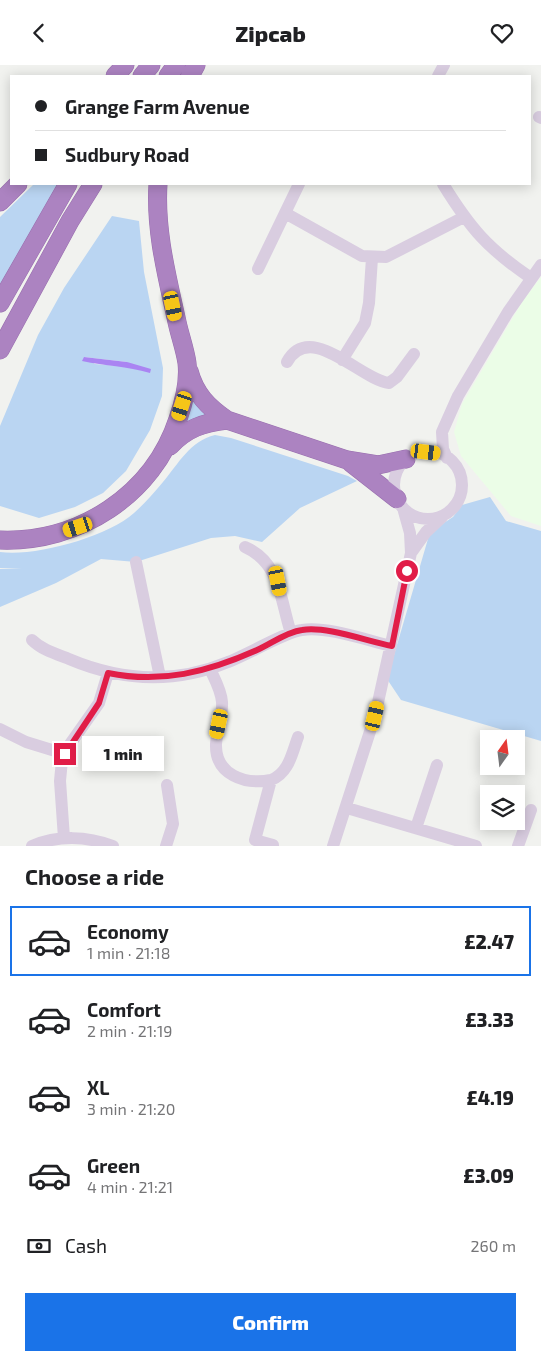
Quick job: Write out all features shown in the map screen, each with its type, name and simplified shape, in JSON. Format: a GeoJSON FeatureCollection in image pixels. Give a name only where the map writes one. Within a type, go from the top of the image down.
{"type":"FeatureCollection","features":[{"type":"Feature","properties":{"kind":"highway"},"geometry":{"type":"LineString","coordinates":[[116,75],[125,65]]}},
{"type":"Feature","properties":{"kind":"highway"},"geometry":{"type":"LineString","coordinates":[[143,75],[151,65]]}},
{"type":"Feature","properties":{"kind":"highway"},"geometry":{"type":"LineString","coordinates":[[0,202],[17,185]]}},
{"type":"Feature","properties":{"kind":"highway"},"geometry":{"type":"LineString","coordinates":[[0,303],[67,185]]}},
{"type":"Feature","properties":{"kind":"highway"},"geometry":{"type":"LineString","coordinates":[[0,350],[56,245],[93,185]]}},
{"type":"Feature","properties":{"kind":"highway"},"geometry":{"type":"LineString","coordinates":[[158,185],[158,235],[187,364],[201,398],[210,408],[227,420],[347,460],[378,465],[411,457]]}},
{"type":"Feature","properties":{"kind":"highway"},"geometry":{"type":"LineString","coordinates":[[161,455],[169,441],[182,406],[187,364]]}},
{"type":"Feature","properties":{"kind":"highway"},"geometry":{"type":"LineString","coordinates":[[0,540],[22,541],[44,537],[78,527],[99,517],[119,504],[136,487],[161,455],[183,433],[194,427],[227,420]]}},
{"type":"Feature","properties":{"kind":"highway"},"geometry":{"type":"LineString","coordinates":[[347,460],[400,504]]}},
{"type":"Feature","properties":{"kind":"street"},"geometry":{"type":"LineString","coordinates":[[258,269],[300,185]]}},
{"type":"Feature","properties":{"kind":"street"},"geometry":{"type":"LineString","coordinates":[[444,185],[464,217],[483,241],[531,277]]}},
{"type":"Feature","properties":{"kind":"street"},"geometry":{"type":"LineString","coordinates":[[286,213],[362,256],[372,258],[386,257],[464,217]]}},
{"type":"Feature","properties":{"kind":"street"},"geometry":{"type":"LineString","coordinates":[[342,359],[365,323],[369,303],[372,258]]}},
{"type":"Feature","properties":{"kind":"street"},"geometry":{"type":"LineString","coordinates":[[411,553],[426,532],[454,507],[461,491],[461,480],[456,467],[447,458],[442,449],[442,432],[458,397],[478,362],[531,277],[541,265]]}},
{"type":"Feature","properties":{"kind":"street"},"geometry":{"type":"LineString","coordinates":[[287,362],[291,356],[305,347],[323,350],[389,383],[397,377],[414,354]]}},
{"type":"Feature","properties":{"kind":"street"},"geometry":{"type":"LineString","coordinates":[[333,846],[347,808],[375,716],[392,646],[411,553],[410,533],[400,504],[395,477],[399,467],[442,432]]}},
{"type":"Feature","properties":{"kind":"street"},"geometry":{"type":"LineString","coordinates":[[411,457],[432,452],[447,458]]}},
{"type":"Feature","properties":{"kind":"street"},"geometry":{"type":"LineString","coordinates":[[400,504],[418,518],[427,519],[445,515]]}},
{"type":"Feature","properties":{"kind":"street"},"geometry":{"type":"LineString","coordinates":[[245,547],[262,557],[276,576],[291,633]]}},
{"type":"Feature","properties":{"kind":"street"},"geometry":{"type":"LineString","coordinates":[[136,561],[160,677]]}},
{"type":"Feature","properties":{"kind":"street"},"geometry":{"type":"LineString","coordinates":[[32,641],[47,650],[108,673],[133,677],[160,677],[210,669],[300,630],[322,631],[392,646]]}},
{"type":"Feature","properties":{"kind":"street"},"geometry":{"type":"LineString","coordinates":[[210,669],[222,701],[216,745],[219,761],[234,777],[254,782],[271,780],[283,773],[288,766],[298,737]]}},
{"type":"Feature","properties":{"kind":"street"},"geometry":{"type":"LineString","coordinates":[[64,838],[60,781],[65,754],[99,703],[108,673]]}},
{"type":"Feature","properties":{"kind":"street"},"geometry":{"type":"LineString","coordinates":[[0,729],[26,742],[65,754]]}},
{"type":"Feature","properties":{"kind":"street"},"geometry":{"type":"LineString","coordinates":[[416,828],[437,765]]}},
{"type":"Feature","properties":{"kind":"street"},"geometry":{"type":"LineString","coordinates":[[271,780],[255,840],[273,845]]}},
{"type":"Feature","properties":{"kind":"street"},"geometry":{"type":"LineString","coordinates":[[166,846],[173,823],[167,785]]}},
{"type":"Feature","properties":{"kind":"street"},"geometry":{"type":"LineString","coordinates":[[347,808],[469,845]]}},
{"type":"Feature","properties":{"kind":"street"},"geometry":{"type":"LineString","coordinates":[[518,846],[531,810]]}},
{"type":"Feature","properties":{"kind":"street"},"geometry":{"type":"LineString","coordinates":[[32,846],[64,838],[86,839],[113,846]]}},
{"type":"Feature","properties":{"kind":"shaded area"},"geometry":{"type":"Polygon","coordinates":[[[33,185],[62,185],[0,287],[0,217],[33,185]]]}},
{"type":"Feature","properties":{"kind":"shaded area"},"geometry":{"type":"Polygon","coordinates":[[[112,216],[139,221],[144,272],[163,368],[162,396],[150,430],[126,471],[103,493],[75,507],[39,518],[0,506],[0,426],[38,335],[64,288],[112,216]],[[84,357],[95,364],[131,367],[127,362],[84,357]]]}},
{"type":"Feature","properties":{"kind":"shaded area"},"geometry":{"type":"Polygon","coordinates":[[[541,277],[541,526],[511,516],[461,456],[454,432],[462,404],[522,302],[541,277]]]}},
{"type":"Feature","properties":{"kind":"shaded area"},"geometry":{"type":"Polygon","coordinates":[[[84,357],[127,362],[151,369],[150,373],[82,361],[84,357]]]}},
{"type":"Feature","properties":{"kind":"shaded area"},"geometry":{"type":"Polygon","coordinates":[[[192,396],[212,416],[182,427],[192,396]]]}},
{"type":"Feature","properties":{"kind":"shaded area"},"geometry":{"type":"Polygon","coordinates":[[[215,435],[231,438],[348,476],[357,481],[300,508],[262,542],[235,536],[211,538],[136,562],[101,559],[56,583],[0,607],[0,569],[22,568],[0,568],[0,552],[15,553],[51,548],[89,537],[122,522],[149,498],[192,447],[206,438],[215,435]]]}},
{"type":"Feature","properties":{"kind":"shaded area"},"geometry":{"type":"Polygon","coordinates":[[[490,497],[506,521],[541,531],[541,741],[525,736],[525,730],[503,730],[401,700],[387,679],[430,532],[453,517],[462,505],[490,497]]]}},
{"type":"Feature","properties":{"kind":"route"},"geometry":{"type":"LineString","coordinates":[[65,754],[99,703],[108,673],[147,678],[175,676],[210,669],[258,650],[291,633],[310,629],[392,646],[407,571]]}}]}
